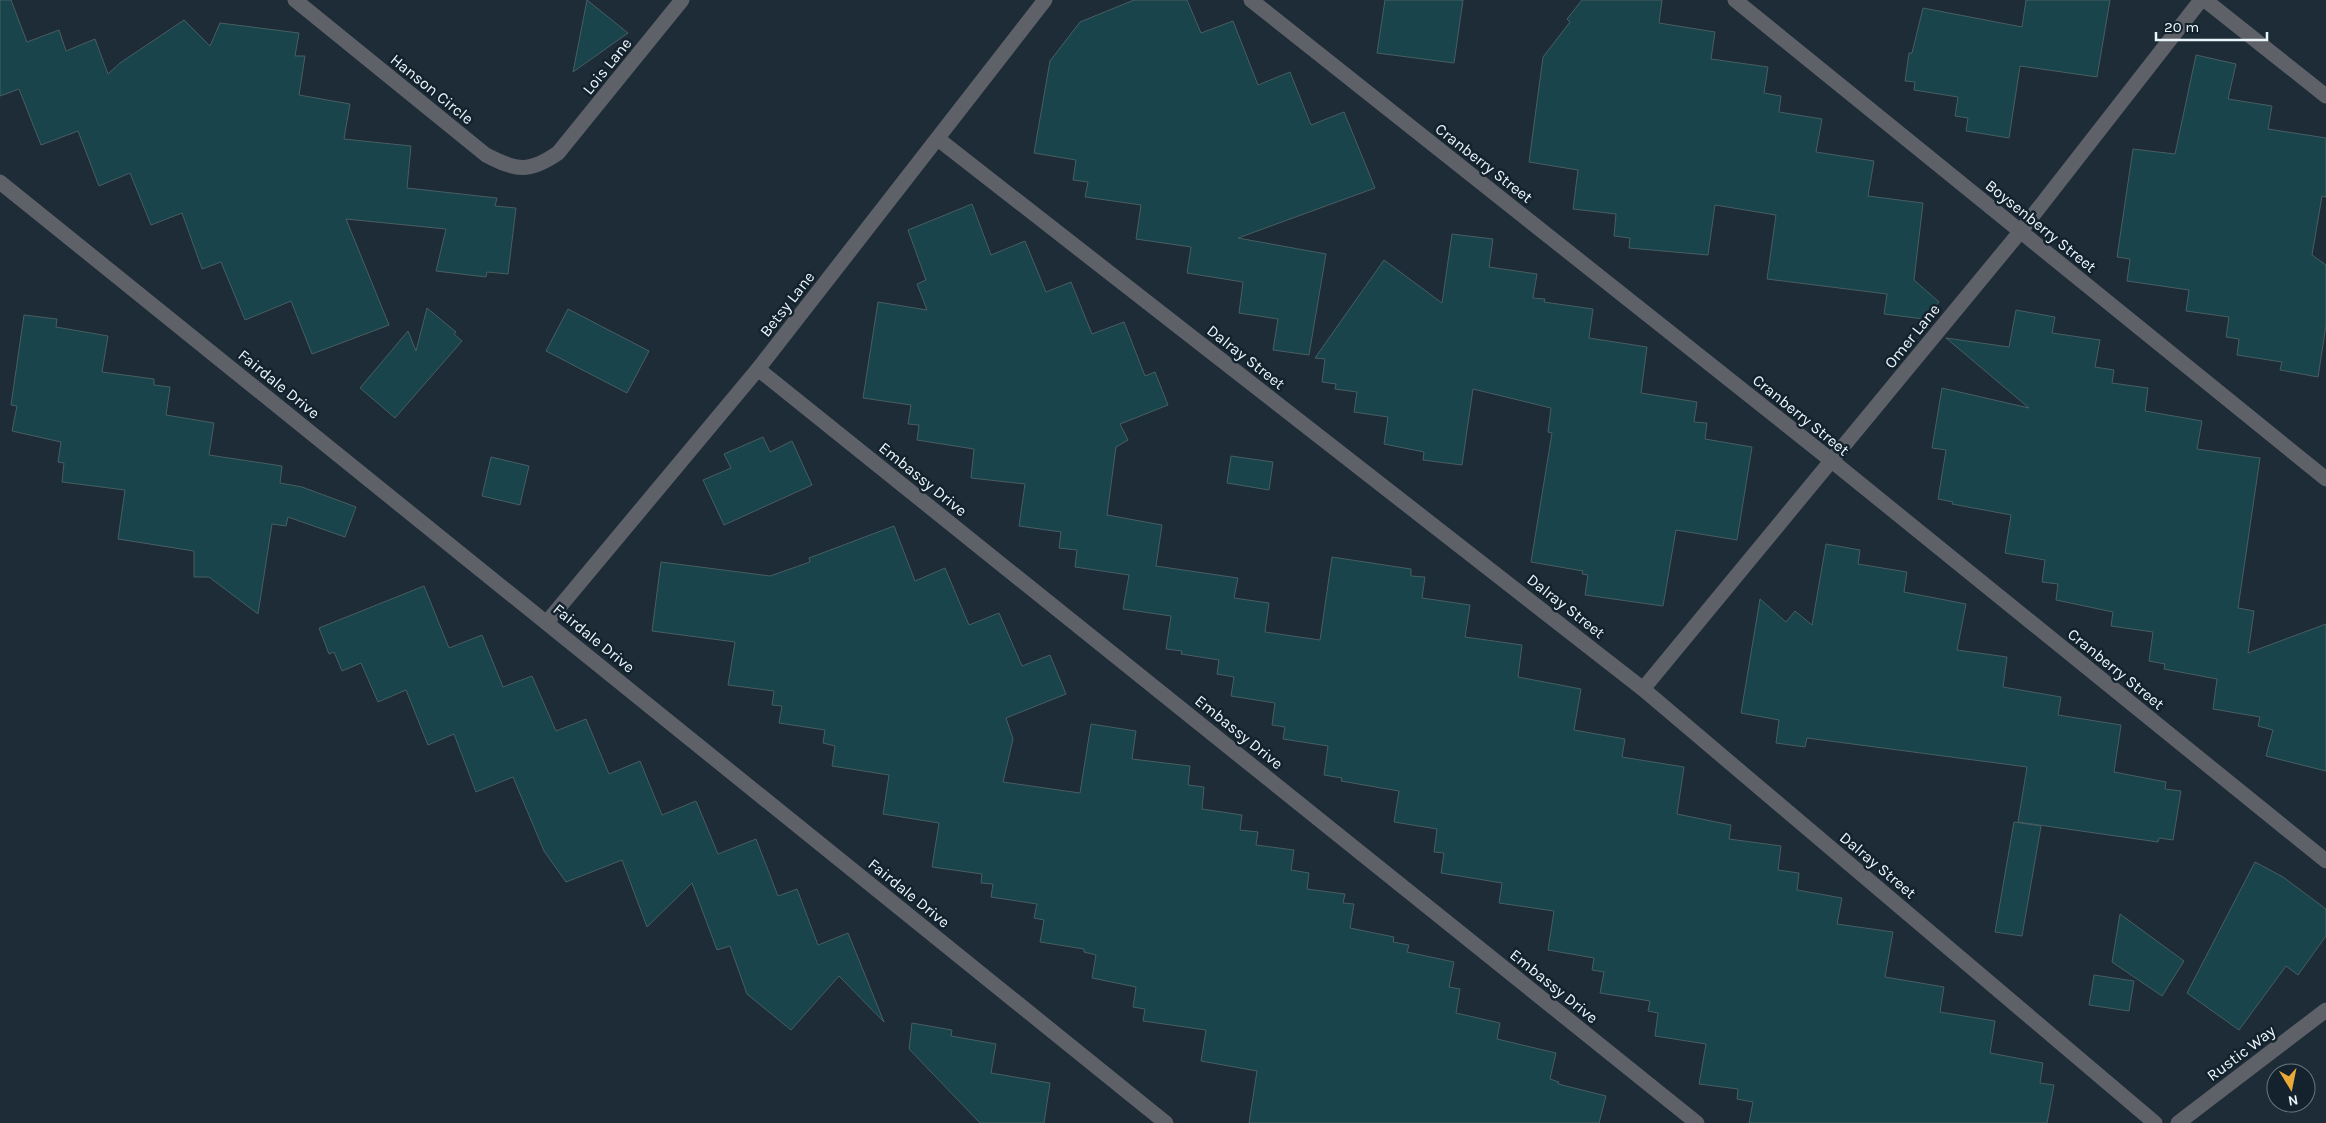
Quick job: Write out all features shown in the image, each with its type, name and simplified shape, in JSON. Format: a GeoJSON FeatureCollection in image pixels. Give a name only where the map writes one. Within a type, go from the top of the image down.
{"type":"FeatureCollection","features":[{"type":"Feature","properties":{"kind":"street","name":"Hanson Circle"},"geometry":{"type":"LineString","coordinates":[[295,0],[486,155],[503,164],[528,169],[540,165],[558,153]]}},
{"type":"Feature","properties":{"kind":"street","name":"Lois Lane"},"geometry":{"type":"LineString","coordinates":[[558,153],[682,0]]}},
{"type":"Feature","properties":{"kind":"street","name":"Betsy Lane"},"geometry":{"type":"LineString","coordinates":[[546,622],[758,369],[1045,0]]}},
{"type":"Feature","properties":{"kind":"street","name":"Cranberry Street"},"geometry":{"type":"LineString","coordinates":[[1251,0],[1832,461],[2326,861]]}},
{"type":"Feature","properties":{"kind":"street","name":"Boysenberry Street"},"geometry":{"type":"LineString","coordinates":[[1735,0],[2326,479]]}},
{"type":"Feature","properties":{"kind":"street","name":"Omer Lane"},"geometry":{"type":"LineString","coordinates":[[1643,689],[2020,232],[2201,0]]}},
{"type":"Feature","properties":{"kind":"street"},"geometry":{"type":"LineString","coordinates":[[2205,0],[2326,96]]}},
{"type":"Feature","properties":{"kind":"street","name":"Dalray Street"},"geometry":{"type":"LineString","coordinates":[[938,139],[1643,689],[2155,1123]]}},
{"type":"Feature","properties":{"kind":"street","name":"Fairdale Drive"},"geometry":{"type":"LineString","coordinates":[[0,182],[1166,1123]]}},
{"type":"Feature","properties":{"kind":"street","name":"Embassy Drive"},"geometry":{"type":"LineString","coordinates":[[758,369],[1697,1123]]}},
{"type":"Feature","properties":{"kind":"street","name":"Rustic Way"},"geometry":{"type":"LineString","coordinates":[[2178,1123],[2326,1010]]}},
{"type":"Feature","properties":{"kind":"building"},"geometry":{"type":"Polygon","coordinates":[[[0,0],[11,0],[27,42],[59,30],[66,51],[95,39],[108,74],[120,63],[184,20],[210,46],[220,23],[299,33],[295,56],[305,56],[299,95],[350,104],[344,139],[411,146],[407,188],[497,198],[495,206],[516,208],[508,274],[487,272],[486,277],[436,271],[446,229],[346,219],[389,325],[312,354],[291,301],[245,320],[221,262],[202,269],[182,213],[151,225],[130,173],[99,186],[78,131],[41,145],[19,89],[0,96],[0,0]]]}},
{"type":"Feature","properties":{"kind":"building"},"geometry":{"type":"Polygon","coordinates":[[[587,0],[628,33],[573,72],[587,0]]]}},
{"type":"Feature","properties":{"kind":"building"},"geometry":{"type":"Polygon","coordinates":[[[1134,0],[1187,0],[1201,33],[1233,21],[1258,85],[1290,72],[1311,125],[1344,112],[1375,188],[1238,238],[1326,254],[1309,355],[1273,350],[1278,319],[1239,313],[1243,282],[1187,273],[1191,247],[1136,239],[1141,205],[1085,197],[1088,182],[1073,180],[1076,160],[1034,153],[1050,61],[1080,22],[1134,0]]]}},
{"type":"Feature","properties":{"kind":"building"},"geometry":{"type":"Polygon","coordinates":[[[1385,0],[1463,0],[1454,63],[1377,53],[1385,0]]]}},
{"type":"Feature","properties":{"kind":"building"},"geometry":{"type":"Polygon","coordinates":[[[1582,0],[1662,0],[1659,23],[1715,32],[1711,59],[1768,67],[1764,93],[1781,96],[1779,112],[1822,119],[1816,152],[1874,161],[1868,196],[1923,203],[1914,280],[1939,302],[1924,319],[1884,314],[1887,294],[1767,279],[1776,215],[1715,205],[1708,255],[1629,248],[1630,238],[1614,236],[1616,214],[1573,209],[1578,170],[1529,162],[1543,57],[1570,22],[1567,19],[1582,0]]]}},
{"type":"Feature","properties":{"kind":"building"},"geometry":{"type":"Polygon","coordinates":[[[2026,0],[2110,0],[2097,77],[2020,66],[2009,138],[1966,131],[1968,118],[1955,116],[1958,97],[1914,90],[1915,82],[1905,81],[1909,53],[1912,53],[1923,8],[2022,27],[2026,0]]]}},
{"type":"Feature","properties":{"kind":"building"},"geometry":{"type":"Polygon","coordinates":[[[2196,55],[2236,64],[2228,99],[2272,106],[2268,129],[2326,138],[2326,197],[2322,196],[2312,255],[2326,265],[2326,325],[2318,377],[2280,370],[2282,362],[2237,355],[2239,339],[2226,337],[2229,317],[2186,311],[2189,290],[2127,281],[2130,259],[2117,257],[2133,149],[2175,154],[2196,55]]]}},
{"type":"Feature","properties":{"kind":"building"},"geometry":{"type":"Polygon","coordinates":[[[972,204],[991,255],[1025,241],[1046,292],[1071,282],[1092,334],[1124,322],[1145,376],[1155,372],[1168,405],[1120,424],[1128,440],[1116,447],[1107,515],[1162,525],[1156,566],[1238,578],[1234,598],[1269,603],[1265,632],[1320,640],[1332,557],[1411,569],[1411,576],[1425,577],[1422,598],[1470,605],[1465,637],[1522,645],[1518,677],[1581,689],[1574,730],[1625,739],[1622,757],[1684,767],[1677,814],[1731,825],[1729,839],[1781,846],[1778,870],[1799,873],[1797,890],[1842,898],[1837,924],[1893,932],[1885,977],[1944,987],[1940,1012],[1995,1021],[1990,1053],[2043,1063],[2040,1083],[2054,1085],[2047,1123],[1749,1123],[1753,1102],[1737,1099],[1738,1089],[1699,1084],[1706,1044],[1655,1036],[1658,1013],[1648,1011],[1650,1001],[1600,993],[1604,972],[1592,970],[1594,958],[1548,950],[1554,911],[1499,903],[1502,883],[1441,873],[1444,853],[1434,852],[1437,829],[1394,822],[1399,791],[1341,781],[1342,778],[1324,775],[1328,746],[1283,739],[1285,727],[1272,725],[1275,703],[1231,696],[1234,677],[1217,674],[1219,660],[1181,654],[1182,651],[1166,649],[1171,616],[1123,609],[1129,575],[1075,567],[1077,550],[1059,548],[1061,532],[1019,526],[1025,484],[971,478],[974,449],[917,440],[919,425],[908,424],[911,405],[863,398],[878,302],[927,310],[917,284],[926,280],[908,230],[972,204]]]}},
{"type":"Feature","properties":{"kind":"building"},"geometry":{"type":"Polygon","coordinates":[[[1452,234],[1493,239],[1489,267],[1537,274],[1533,298],[1545,299],[1544,302],[1593,309],[1589,338],[1647,347],[1641,393],[1697,402],[1694,422],[1707,423],[1705,439],[1752,447],[1737,540],[1676,530],[1663,606],[1585,595],[1588,575],[1582,574],[1583,571],[1531,562],[1552,433],[1548,432],[1551,408],[1473,389],[1462,465],[1423,460],[1424,452],[1384,444],[1388,417],[1354,412],[1357,392],[1335,389],[1336,384],[1322,382],[1325,359],[1315,358],[1384,260],[1442,303],[1452,234]]]}},
{"type":"Feature","properties":{"kind":"building"},"geometry":{"type":"Polygon","coordinates":[[[427,308],[456,332],[454,334],[462,341],[395,418],[360,388],[408,331],[416,351],[427,308]]]}},
{"type":"Feature","properties":{"kind":"building"},"geometry":{"type":"Polygon","coordinates":[[[568,309],[649,351],[627,393],[546,351],[568,309]]]}},
{"type":"Feature","properties":{"kind":"building"},"geometry":{"type":"Polygon","coordinates":[[[2016,310],[2055,317],[2052,333],[2100,340],[2095,367],[2114,370],[2112,383],[2148,388],[2145,411],[2202,421],[2197,449],[2260,458],[2238,608],[2254,611],[2248,653],[2326,624],[2326,771],[2266,756],[2273,730],[2258,726],[2260,717],[2213,709],[2217,679],[2164,669],[2165,664],[2149,661],[2153,632],[2111,626],[2113,612],[2056,600],[2058,584],[2042,582],[2045,560],[2005,553],[2011,515],[1952,504],[1953,502],[1938,499],[1946,450],[1932,448],[1942,388],[2029,408],[1946,338],[2009,347],[2016,310]]]}},
{"type":"Feature","properties":{"kind":"building"},"geometry":{"type":"Polygon","coordinates":[[[24,315],[57,319],[56,327],[108,336],[102,372],[154,379],[154,385],[170,387],[166,415],[214,423],[209,455],[282,466],[280,483],[302,487],[356,507],[345,537],[288,517],[286,526],[272,524],[258,614],[209,577],[194,577],[194,551],[118,539],[125,490],[62,482],[64,463],[58,462],[61,442],[12,431],[17,406],[11,405],[24,315]]]}},
{"type":"Feature","properties":{"kind":"building"},"geometry":{"type":"Polygon","coordinates":[[[763,437],[770,452],[792,441],[812,485],[724,525],[703,480],[731,468],[724,454],[763,437]]]}},
{"type":"Feature","properties":{"kind":"building"},"geometry":{"type":"Polygon","coordinates":[[[1231,456],[1273,462],[1269,490],[1227,483],[1231,456]]]}},
{"type":"Feature","properties":{"kind":"building"},"geometry":{"type":"Polygon","coordinates":[[[491,457],[529,466],[520,505],[482,496],[491,457]]]}},
{"type":"Feature","properties":{"kind":"building"},"geometry":{"type":"Polygon","coordinates":[[[894,526],[915,581],[945,568],[969,625],[999,613],[1022,666],[1050,655],[1066,694],[1006,718],[1013,739],[1003,782],[1080,793],[1091,724],[1136,731],[1132,759],[1190,766],[1188,785],[1204,787],[1202,809],[1242,815],[1240,830],[1258,832],[1256,845],[1294,850],[1291,870],[1309,873],[1307,889],[1345,894],[1343,903],[1354,904],[1350,928],[1394,937],[1393,942],[1409,945],[1407,952],[1454,962],[1449,987],[1460,989],[1456,1013],[1500,1023],[1497,1039],[1556,1053],[1550,1079],[1559,1082],[1558,1084],[1606,1096],[1599,1123],[1249,1123],[1257,1071],[1201,1061],[1206,1030],[1143,1021],[1145,1009],[1133,1007],[1136,987],[1092,978],[1096,955],[1084,952],[1084,949],[1040,942],[1044,920],[1034,918],[1037,904],[991,897],[993,884],[981,883],[982,874],[932,867],[939,823],[883,814],[889,775],[832,766],[835,746],[823,743],[825,730],[779,723],[782,706],[772,705],[774,691],[728,685],[735,642],[652,631],[661,562],[770,576],[810,562],[809,558],[894,526]]]}},
{"type":"Feature","properties":{"kind":"building"},"geometry":{"type":"Polygon","coordinates":[[[1826,544],[1860,550],[1858,564],[1907,572],[1904,592],[1966,604],[1957,650],[2007,657],[2003,687],[2061,697],[2058,715],[2121,725],[2114,772],[2166,782],[2165,789],[2181,791],[2173,840],[2159,838],[2158,842],[2018,822],[2027,767],[1807,738],[1805,747],[1776,743],[1779,720],[1741,713],[1760,599],[1786,622],[1795,611],[1812,625],[1826,544]]]}},
{"type":"Feature","properties":{"kind":"building"},"geometry":{"type":"Polygon","coordinates":[[[424,586],[449,648],[482,635],[503,687],[532,676],[556,731],[586,719],[609,774],[640,761],[662,815],[696,801],[718,854],[756,839],[778,896],[797,889],[818,945],[848,933],[884,1022],[839,976],[791,1030],[747,994],[730,946],[717,950],[692,883],[647,927],[622,860],[566,882],[544,851],[513,777],[476,792],[454,734],[428,745],[406,690],[378,702],[361,663],[342,671],[334,652],[329,654],[319,628],[424,586]]]}},
{"type":"Feature","properties":{"kind":"building"},"geometry":{"type":"Polygon","coordinates":[[[2014,822],[2041,826],[2022,936],[1995,932],[2014,822]]]}},
{"type":"Feature","properties":{"kind":"building"},"geometry":{"type":"Polygon","coordinates":[[[2255,862],[2283,877],[2326,909],[2326,936],[2298,975],[2286,966],[2239,1030],[2187,993],[2255,862]]]}},
{"type":"Feature","properties":{"kind":"building"},"geometry":{"type":"Polygon","coordinates":[[[2120,914],[2184,961],[2162,996],[2112,962],[2120,914]]]}},
{"type":"Feature","properties":{"kind":"building"},"geometry":{"type":"Polygon","coordinates":[[[2094,975],[2134,981],[2129,1011],[2089,1005],[2094,975]]]}},
{"type":"Feature","properties":{"kind":"building"},"geometry":{"type":"Polygon","coordinates":[[[912,1023],[952,1030],[951,1036],[996,1044],[991,1073],[1050,1083],[1044,1123],[980,1123],[909,1049],[912,1023]]]}}]}
